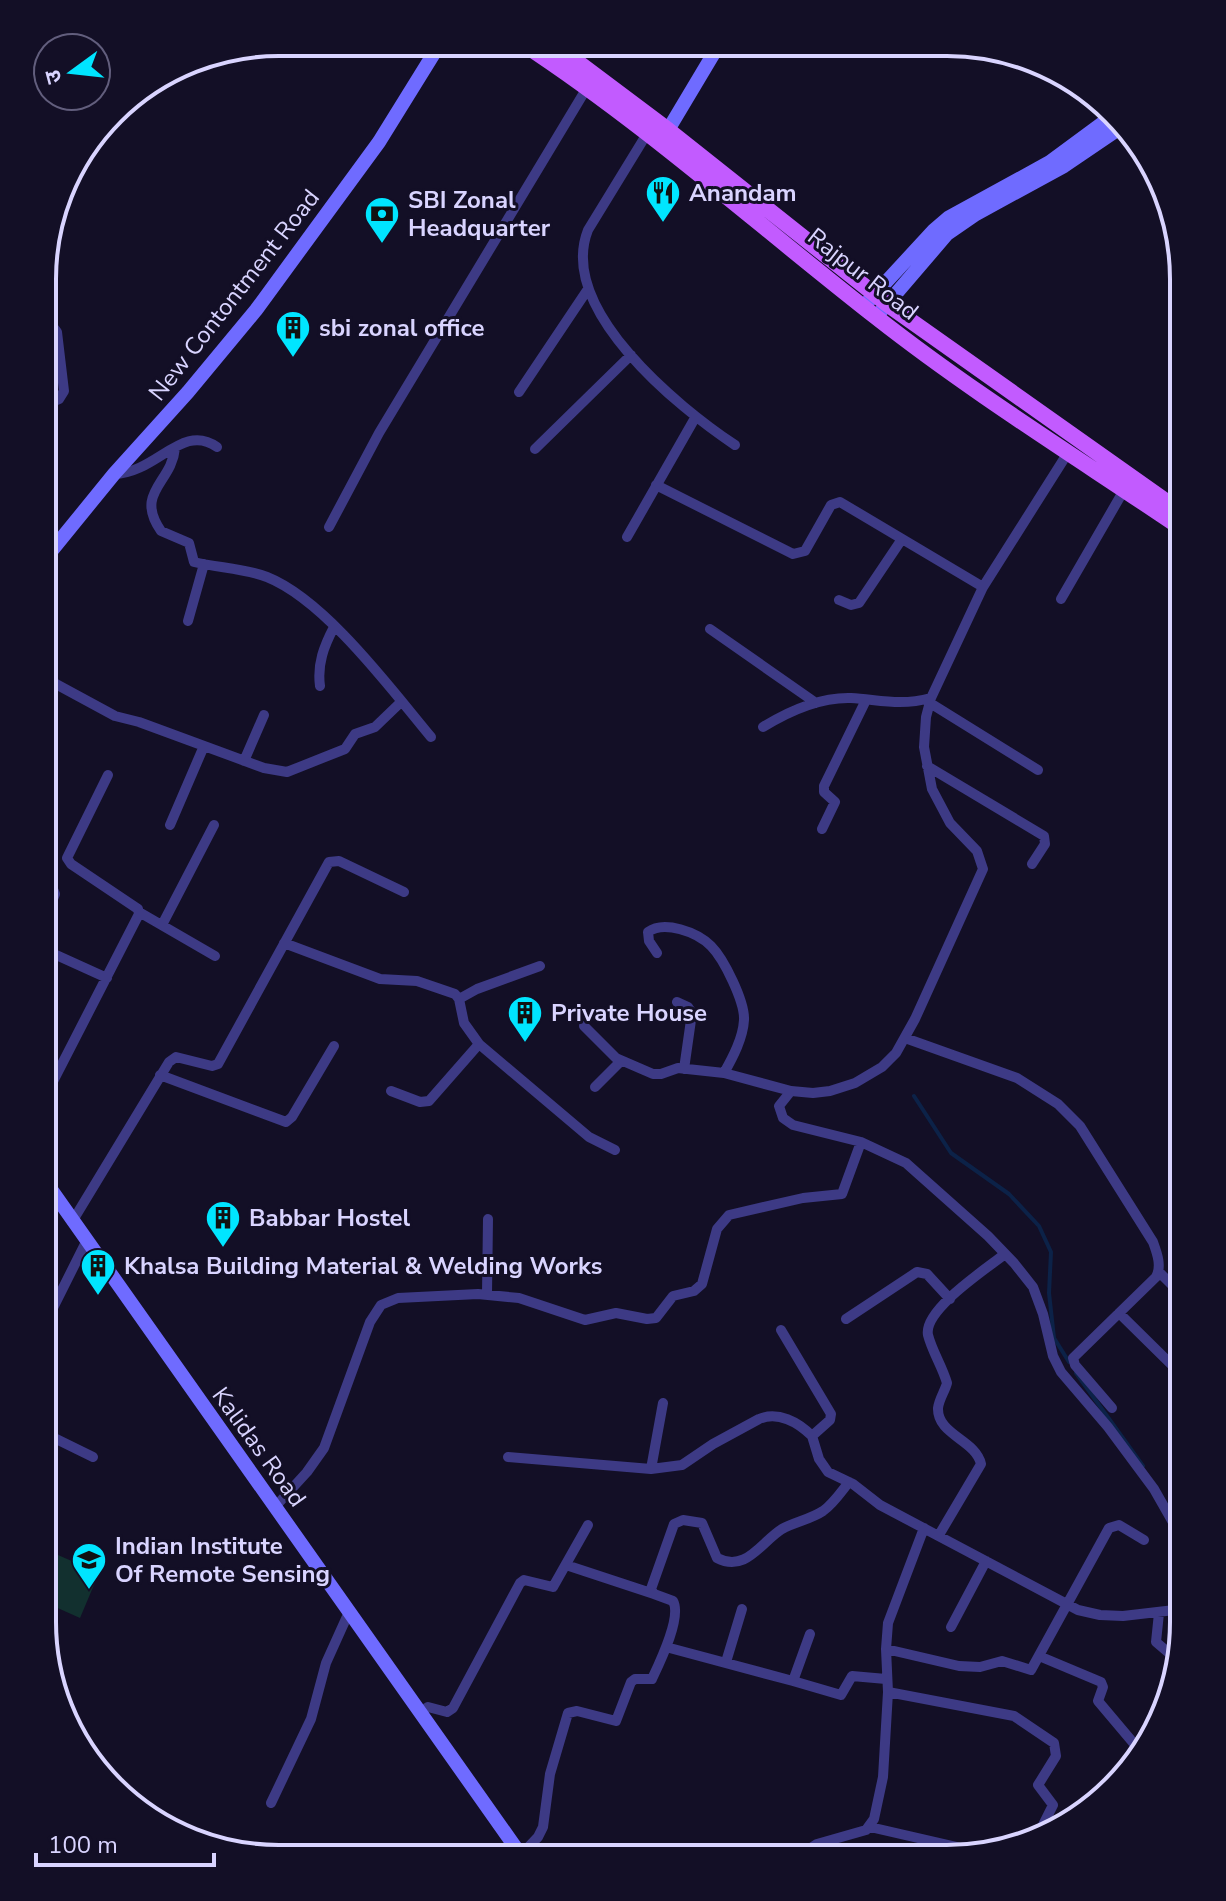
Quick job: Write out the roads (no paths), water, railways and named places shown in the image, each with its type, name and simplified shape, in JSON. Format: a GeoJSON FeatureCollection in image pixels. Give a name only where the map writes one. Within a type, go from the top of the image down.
{"type":"FeatureCollection","features":[{"type":"Feature","properties":{"kind":"main road","name":"Rajpur Road"},"geometry":{"type":"LineString","coordinates":[[542,56],[588,86],[875,305],[1170,505]]}},
{"type":"Feature","properties":{"kind":"main road","name":"Rajpur Road"},"geometry":{"type":"LineString","coordinates":[[569,56],[668,130],[997,405],[1170,521]]}},
{"type":"Feature","properties":{"kind":"street","name":"New Contontment Road"},"geometry":{"type":"LineString","coordinates":[[56,546],[256,310],[379,142],[432,56]]}},
{"type":"Feature","properties":{"kind":"street"},"geometry":{"type":"LineString","coordinates":[[668,130],[712,56]]}},
{"type":"Feature","properties":{"kind":"street"},"geometry":{"type":"LineString","coordinates":[[329,527],[379,433],[588,86]]}},
{"type":"Feature","properties":{"kind":"street"},"geometry":{"type":"LineString","coordinates":[[875,305],[934,230],[948,218],[1050,162],[1105,121]]}},
{"type":"Feature","properties":{"kind":"street"},"geometry":{"type":"LineString","coordinates":[[648,132],[583,242],[582,256],[588,289],[607,322],[658,387],[695,418],[735,445]]}},
{"type":"Feature","properties":{"kind":"street"},"geometry":{"type":"LineString","coordinates":[[875,305],[947,234],[976,214],[1064,166],[1114,132]]}},
{"type":"Feature","properties":{"kind":"street"},"geometry":{"type":"LineString","coordinates":[[519,392],[588,289]]}},
{"type":"Feature","properties":{"kind":"street"},"geometry":{"type":"LineString","coordinates":[[56,331],[64,391],[56,400]]}},
{"type":"Feature","properties":{"kind":"street"},"geometry":{"type":"LineString","coordinates":[[535,449],[631,355]]}},
{"type":"Feature","properties":{"kind":"street"},"geometry":{"type":"LineString","coordinates":[[627,537],[695,418]]}},
{"type":"Feature","properties":{"kind":"street"},"geometry":{"type":"LineString","coordinates":[[114,474],[140,469],[196,438],[217,447]]}},
{"type":"Feature","properties":{"kind":"street"},"geometry":{"type":"LineString","coordinates":[[175,448],[171,466],[155,489],[151,508],[161,531],[186,541],[198,562],[188,621]]}},
{"type":"Feature","properties":{"kind":"street"},"geometry":{"type":"LineString","coordinates":[[584,1026],[621,1061],[653,1074],[675,1068],[724,1073],[791,1091],[830,1091],[870,1076],[896,1053],[983,869],[977,851],[950,823],[932,789],[924,731],[930,701],[983,587],[1069,451]]}},
{"type":"Feature","properties":{"kind":"street"},"geometry":{"type":"LineString","coordinates":[[656,485],[793,554],[805,551],[835,502],[983,587]]}},
{"type":"Feature","properties":{"kind":"street"},"geometry":{"type":"LineString","coordinates":[[1061,599],[1124,490]]}},
{"type":"Feature","properties":{"kind":"street"},"geometry":{"type":"LineString","coordinates":[[839,600],[851,605],[859,603],[902,539]]}},
{"type":"Feature","properties":{"kind":"street"},"geometry":{"type":"LineString","coordinates":[[198,562],[241,570],[275,581],[302,598],[358,650],[431,737]]}},
{"type":"Feature","properties":{"kind":"street"},"geometry":{"type":"LineString","coordinates":[[320,686],[320,662],[334,627]]}},
{"type":"Feature","properties":{"kind":"street"},"geometry":{"type":"LineString","coordinates":[[710,629],[816,703]]}},
{"type":"Feature","properties":{"kind":"street"},"geometry":{"type":"LineString","coordinates":[[56,684],[115,716],[264,768],[291,772],[345,749],[355,734],[375,727],[401,702]]}},
{"type":"Feature","properties":{"kind":"street"},"geometry":{"type":"LineString","coordinates":[[763,727],[785,714],[838,699],[901,704],[930,701],[1038,770]]}},
{"type":"Feature","properties":{"kind":"street"},"geometry":{"type":"LineString","coordinates":[[822,829],[835,802],[823,790],[824,786],[866,700]]}},
{"type":"Feature","properties":{"kind":"street"},"geometry":{"type":"LineString","coordinates":[[244,761],[264,715]]}},
{"type":"Feature","properties":{"kind":"street"},"geometry":{"type":"LineString","coordinates":[[170,825],[204,746]]}},
{"type":"Feature","properties":{"kind":"street"},"geometry":{"type":"LineString","coordinates":[[927,766],[1041,834],[1045,844],[1032,864]]}},
{"type":"Feature","properties":{"kind":"street"},"geometry":{"type":"LineString","coordinates":[[108,775],[67,856],[71,864],[139,912],[215,956]]}},
{"type":"Feature","properties":{"kind":"street"},"geometry":{"type":"LineString","coordinates":[[162,925],[214,825]]}},
{"type":"Feature","properties":{"kind":"street"},"geometry":{"type":"LineString","coordinates":[[72,1222],[169,1062],[176,1057],[212,1066],[218,1064],[331,861],[339,861],[404,892]]}},
{"type":"Feature","properties":{"kind":"street"},"geometry":{"type":"LineString","coordinates":[[56,1076],[139,912]]}},
{"type":"Feature","properties":{"kind":"street"},"geometry":{"type":"LineString","coordinates":[[657,953],[648,937],[648,932],[656,927],[693,935],[715,951],[743,1010],[741,1035],[724,1073]]}},
{"type":"Feature","properties":{"kind":"street"},"geometry":{"type":"LineString","coordinates":[[284,943],[380,979],[417,981],[447,990],[459,999],[464,1023],[479,1044],[589,1137],[615,1150]]}},
{"type":"Feature","properties":{"kind":"street"},"geometry":{"type":"LineString","coordinates":[[56,955],[107,978]]}},
{"type":"Feature","properties":{"kind":"street"},"geometry":{"type":"LineString","coordinates":[[459,999],[477,989],[540,966]]}},
{"type":"Feature","properties":{"kind":"street"},"geometry":{"type":"LineString","coordinates":[[677,1002],[688,1007],[692,1013],[684,1069]]}},
{"type":"Feature","properties":{"kind":"street"},"geometry":{"type":"LineString","coordinates":[[905,1038],[1017,1078],[1069,1113],[1117,1182],[1153,1242],[1159,1272],[1073,1358],[1075,1365],[1112,1408]]}},
{"type":"Feature","properties":{"kind":"street"},"geometry":{"type":"LineString","coordinates":[[391,1091],[426,1102],[479,1044]]}},
{"type":"Feature","properties":{"kind":"street"},"geometry":{"type":"LineString","coordinates":[[160,1075],[286,1122],[292,1117],[334,1046]]}},
{"type":"Feature","properties":{"kind":"street"},"geometry":{"type":"LineString","coordinates":[[595,1087],[621,1061]]}},
{"type":"Feature","properties":{"kind":"street"},"geometry":{"type":"LineString","coordinates":[[791,1091],[779,1106],[783,1118],[793,1125],[861,1142],[893,1155],[922,1175],[1005,1254],[1033,1287],[1053,1356],[1061,1372],[1154,1489],[1170,1517]]}},
{"type":"Feature","properties":{"kind":"street"},"geometry":{"type":"LineString","coordinates":[[275,1507],[324,1448],[370,1322],[381,1305],[398,1298],[487,1294],[519,1298],[585,1320],[616,1313],[656,1318],[673,1296],[694,1291],[702,1284],[717,1229],[724,1219],[738,1212],[791,1200],[839,1196],[844,1192],[861,1142]]}},
{"type":"Feature","properties":{"kind":"street","name":"Kalidas Road"},"geometry":{"type":"LineString","coordinates":[[56,1198],[514,1845]]}},
{"type":"Feature","properties":{"kind":"street"},"geometry":{"type":"LineString","coordinates":[[487,1294],[488,1219]]}},
{"type":"Feature","properties":{"kind":"street"},"geometry":{"type":"LineString","coordinates":[[56,1302],[86,1242]]}},
{"type":"Feature","properties":{"kind":"street"},"geometry":{"type":"LineString","coordinates":[[939,1535],[981,1464],[978,1455],[948,1430],[939,1414],[938,1405],[947,1383],[930,1339],[928,1323],[950,1299],[1005,1254]]}},
{"type":"Feature","properties":{"kind":"street"},"geometry":{"type":"LineString","coordinates":[[846,1319],[917,1272],[927,1274],[950,1299]]}},
{"type":"Feature","properties":{"kind":"street"},"geometry":{"type":"LineString","coordinates":[[1159,1272],[1170,1283]]}},
{"type":"Feature","properties":{"kind":"street"},"geometry":{"type":"LineString","coordinates":[[1119,1313],[1170,1363]]}},
{"type":"Feature","properties":{"kind":"street"},"geometry":{"type":"LineString","coordinates":[[781,1330],[831,1414],[830,1420],[812,1436]]}},
{"type":"Feature","properties":{"kind":"street"},"geometry":{"type":"LineString","coordinates":[[651,1469],[663,1403]]}},
{"type":"Feature","properties":{"kind":"street"},"geometry":{"type":"LineString","coordinates":[[508,1457],[651,1469],[682,1465],[713,1444],[767,1416],[781,1416],[812,1436],[822,1466],[833,1476],[849,1482],[880,1505],[1066,1606],[1100,1615],[1170,1611]]}},
{"type":"Feature","properties":{"kind":"street"},"geometry":{"type":"LineString","coordinates":[[56,1439],[93,1457]]}},
{"type":"Feature","properties":{"kind":"street"},"geometry":{"type":"LineString","coordinates":[[654,1594],[651,1589],[676,1522],[702,1523],[717,1558],[723,1562],[738,1561],[756,1554],[780,1530],[826,1509],[849,1482]]}},
{"type":"Feature","properties":{"kind":"street"},"geometry":{"type":"LineString","coordinates":[[419,1713],[428,1707],[447,1712],[453,1708],[520,1583],[526,1580],[553,1587],[588,1525]]}},
{"type":"Feature","properties":{"kind":"street"},"geometry":{"type":"LineString","coordinates":[[886,1649],[959,1666],[980,1667],[1002,1661],[1028,1671],[1032,1669],[1112,1526],[1119,1525],[1144,1540]]}},
{"type":"Feature","properties":{"kind":"street"},"geometry":{"type":"LineString","coordinates":[[816,1845],[863,1832],[870,1827],[882,1790],[888,1692],[886,1649],[890,1614],[924,1528]]}},
{"type":"Feature","properties":{"kind":"street"},"geometry":{"type":"LineString","coordinates":[[951,1627],[986,1561]]}},
{"type":"Feature","properties":{"kind":"street"},"geometry":{"type":"LineString","coordinates":[[531,1845],[543,1827],[550,1774],[568,1713],[577,1711],[617,1720],[631,1682],[635,1679],[651,1680],[666,1647],[676,1604],[566,1565]]}},
{"type":"Feature","properties":{"kind":"street"},"geometry":{"type":"LineString","coordinates":[[726,1662],[742,1609]]}},
{"type":"Feature","properties":{"kind":"street"},"geometry":{"type":"LineString","coordinates":[[271,1803],[311,1719],[326,1663],[349,1612]]}},
{"type":"Feature","properties":{"kind":"street"},"geometry":{"type":"LineString","coordinates":[[1159,1613],[1156,1642],[1168,1652]]}},
{"type":"Feature","properties":{"kind":"street"},"geometry":{"type":"LineString","coordinates":[[793,1681],[810,1634]]}},
{"type":"Feature","properties":{"kind":"street"},"geometry":{"type":"LineString","coordinates":[[666,1647],[841,1695],[852,1676],[886,1679]]}},
{"type":"Feature","properties":{"kind":"street"},"geometry":{"type":"LineString","coordinates":[[1039,1656],[1100,1681],[1103,1687],[1098,1701],[1134,1743]]}},
{"type":"Feature","properties":{"kind":"street"},"geometry":{"type":"LineString","coordinates":[[888,1692],[1014,1716],[1054,1743],[1056,1756],[1038,1785],[1053,1805],[1045,1822]]}},
{"type":"Feature","properties":{"kind":"street"},"geometry":{"type":"LineString","coordinates":[[870,1827],[948,1845]]}},
{"type":"Feature","properties":{"kind":"waterway"},"geometry":{"type":"LineString","coordinates":[[914,1096],[951,1153],[1009,1194],[1039,1226],[1051,1252],[1049,1293],[1054,1338],[1069,1362]]}},
{"type":"Feature","properties":{"kind":"waterway"},"geometry":{"type":"LineString","coordinates":[[1076,1373],[1143,1466]]}},
{"type":"Feature","properties":{"kind":"place","name":"Anandam"},"geometry":{"type":"Point","coordinates":[663,224]}},
{"type":"Feature","properties":{"kind":"place","name":"SBI Zonal Headquarter"},"geometry":{"type":"Point","coordinates":[382,245]}},
{"type":"Feature","properties":{"kind":"place","name":"sbi zonal office"},"geometry":{"type":"Point","coordinates":[293,359]}},
{"type":"Feature","properties":{"kind":"place","name":"Private House"},"geometry":{"type":"Point","coordinates":[525,1044]}},
{"type":"Feature","properties":{"kind":"place","name":"Babbar Hostel"},"geometry":{"type":"Point","coordinates":[223,1249]}},
{"type":"Feature","properties":{"kind":"place","name":"Khalsa Building Material & Welding Works"},"geometry":{"type":"Point","coordinates":[98,1297]}},
{"type":"Feature","properties":{"kind":"place","name":"Indian Institute Of Remote Sensing"},"geometry":{"type":"Point","coordinates":[89,1591]}}]}
